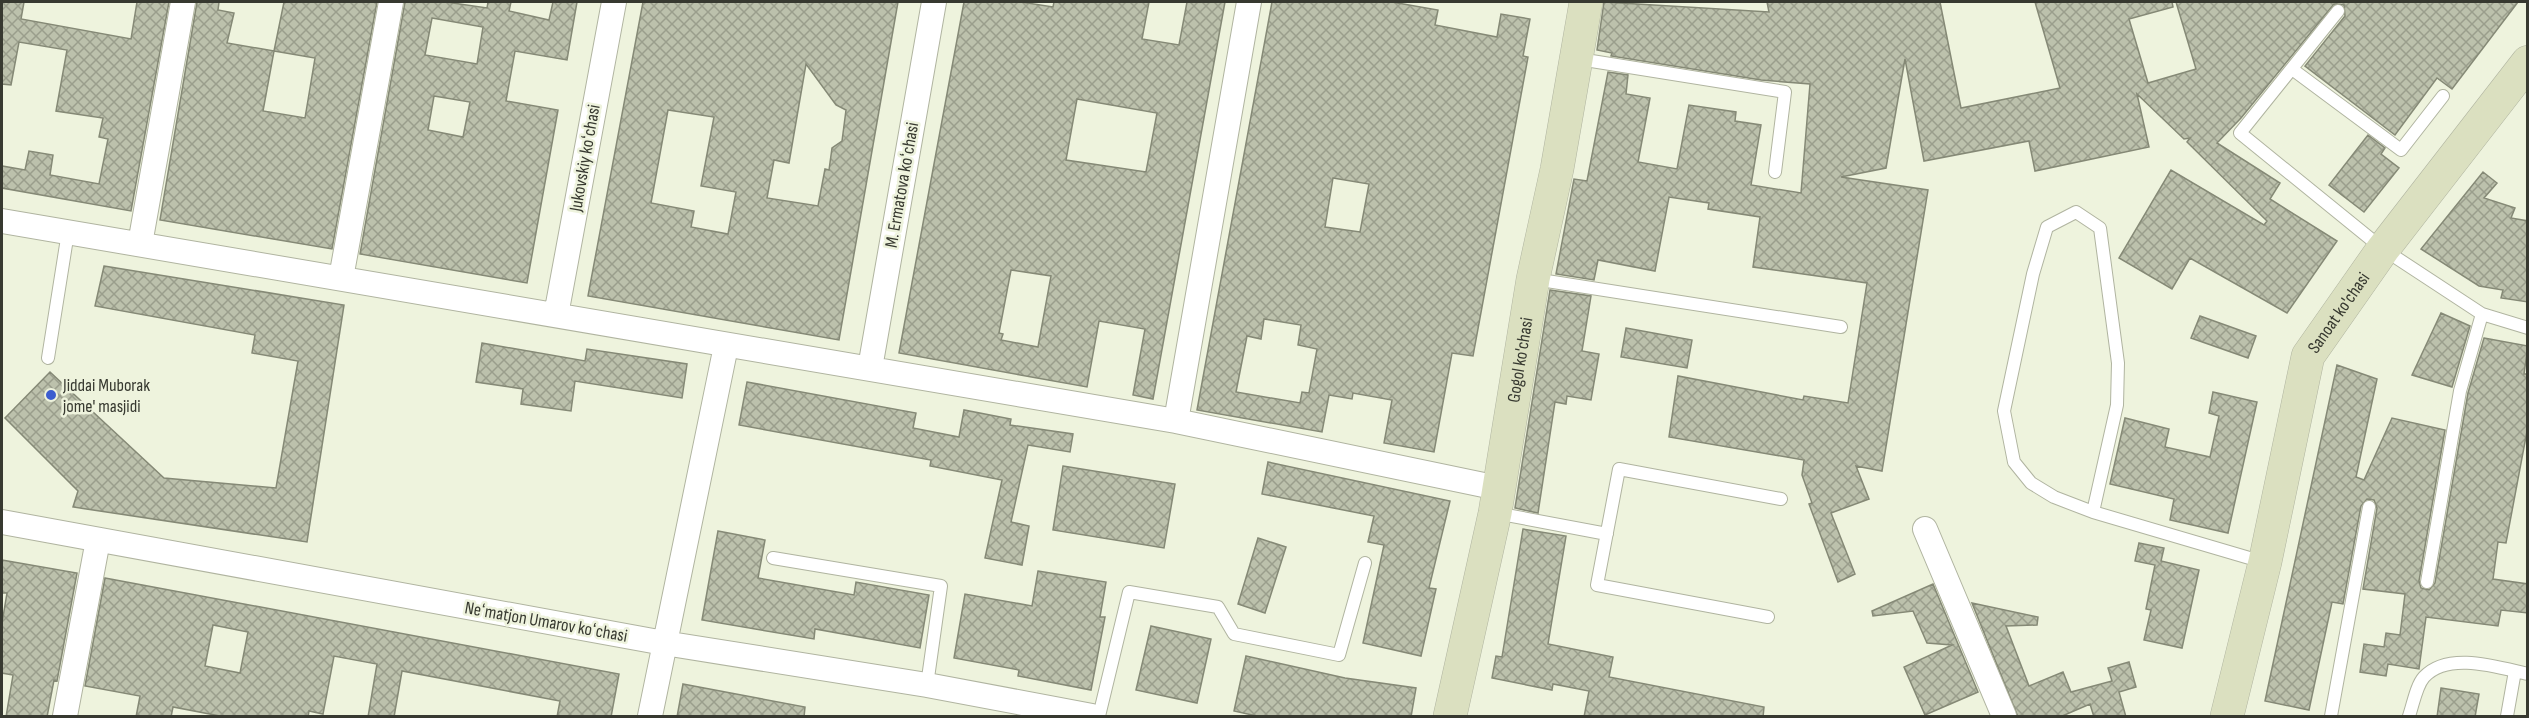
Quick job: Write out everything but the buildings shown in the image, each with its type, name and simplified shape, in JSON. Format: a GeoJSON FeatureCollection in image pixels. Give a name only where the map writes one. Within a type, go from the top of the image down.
{"type":"FeatureCollection","features":[{"type":"Feature","properties":{"kind":"main road","name":"Gogol ko'chasi"},"geometry":{"type":"LineString","coordinates":[[1450,717],[1496,501],[1533,279],[1557,169],[1586,2]]}},
{"type":"Feature","properties":{"kind":"main road","name":"Sanoat ko'chasi"},"geometry":{"type":"LineString","coordinates":[[2227,717],[2265,562],[2308,356],[2383,249],[2528,62]]}},
{"type":"Feature","properties":{"kind":"street"},"geometry":{"type":"LineString","coordinates":[[140,244],[183,2]]}},
{"type":"Feature","properties":{"kind":"street"},"geometry":{"type":"LineString","coordinates":[[341,278],[391,2]]}},
{"type":"Feature","properties":{"kind":"street","name":"Jukovskiy koʻchasi"},"geometry":{"type":"LineString","coordinates":[[556,315],[614,2]]}},
{"type":"Feature","properties":{"kind":"street","name":"M. Ermatova koʻchasi"},"geometry":{"type":"LineString","coordinates":[[870,368],[934,2]]}},
{"type":"Feature","properties":{"kind":"street"},"geometry":{"type":"LineString","coordinates":[[1176,421],[1249,2]]}},
{"type":"Feature","properties":{"kind":"street"},"geometry":{"type":"LineString","coordinates":[[2,221],[1176,421],[1496,501]]}},
{"type":"Feature","properties":{"kind":"street"},"geometry":{"type":"LineString","coordinates":[[650,717],[726,346]]}},
{"type":"Feature","properties":{"kind":"street","name":"Neʻmatjon Umarov koʻchasi"},"geometry":{"type":"LineString","coordinates":[[2,522],[664,643],[927,685],[1092,717]]}},
{"type":"Feature","properties":{"kind":"street"},"geometry":{"type":"LineString","coordinates":[[1925,529],[2004,717]]}},
{"type":"Feature","properties":{"kind":"street"},"geometry":{"type":"LineString","coordinates":[[64,717],[98,540]]}},
{"type":"Feature","properties":{"kind":"lane"},"geometry":{"type":"LineString","coordinates":[[2338,11],[2240,133],[2383,249],[2482,314],[2528,328]]}},
{"type":"Feature","properties":{"kind":"lane"},"geometry":{"type":"LineString","coordinates":[[1576,58],[1785,92],[1775,172]]}},
{"type":"Feature","properties":{"kind":"lane"},"geometry":{"type":"LineString","coordinates":[[2292,69],[2401,150],[2443,96]]}},
{"type":"Feature","properties":{"kind":"lane"},"geometry":{"type":"LineString","coordinates":[[2093,512],[2117,405],[2118,363],[2100,228],[2076,212],[2047,227],[2033,274],[2004,411],[2014,462],[2031,483],[2054,497],[2093,512],[2265,562]]}},
{"type":"Feature","properties":{"kind":"lane"},"geometry":{"type":"LineString","coordinates":[[48,358],[68,232]]}},
{"type":"Feature","properties":{"kind":"lane"},"geometry":{"type":"LineString","coordinates":[[1533,279],[1841,327]]}},
{"type":"Feature","properties":{"kind":"lane"},"geometry":{"type":"LineString","coordinates":[[2427,582],[2460,391],[2482,314]]}},
{"type":"Feature","properties":{"kind":"lane"},"geometry":{"type":"LineString","coordinates":[[1768,617],[1597,585],[1619,469],[1781,499]]}},
{"type":"Feature","properties":{"kind":"lane"},"geometry":{"type":"LineString","coordinates":[[1496,501],[1607,534]]}},
{"type":"Feature","properties":{"kind":"lane"},"geometry":{"type":"LineString","coordinates":[[2331,717],[2369,507]]}},
{"type":"Feature","properties":{"kind":"lane"},"geometry":{"type":"LineString","coordinates":[[773,558],[941,586],[927,685]]}},
{"type":"Feature","properties":{"kind":"lane"},"geometry":{"type":"LineString","coordinates":[[1099,717],[1129,592],[1218,607],[1234,634],[1340,656],[1365,563]]}},
{"type":"Feature","properties":{"kind":"lane"},"geometry":{"type":"LineString","coordinates":[[2409,717],[2423,679],[2439,665],[2456,662],[2521,673],[2507,717]]}},
{"type":"Feature","properties":{"kind":"place","name":"Jiddai Muborak jome' masjidi"},"geometry":{"type":"Point","coordinates":[51,395]}}]}
